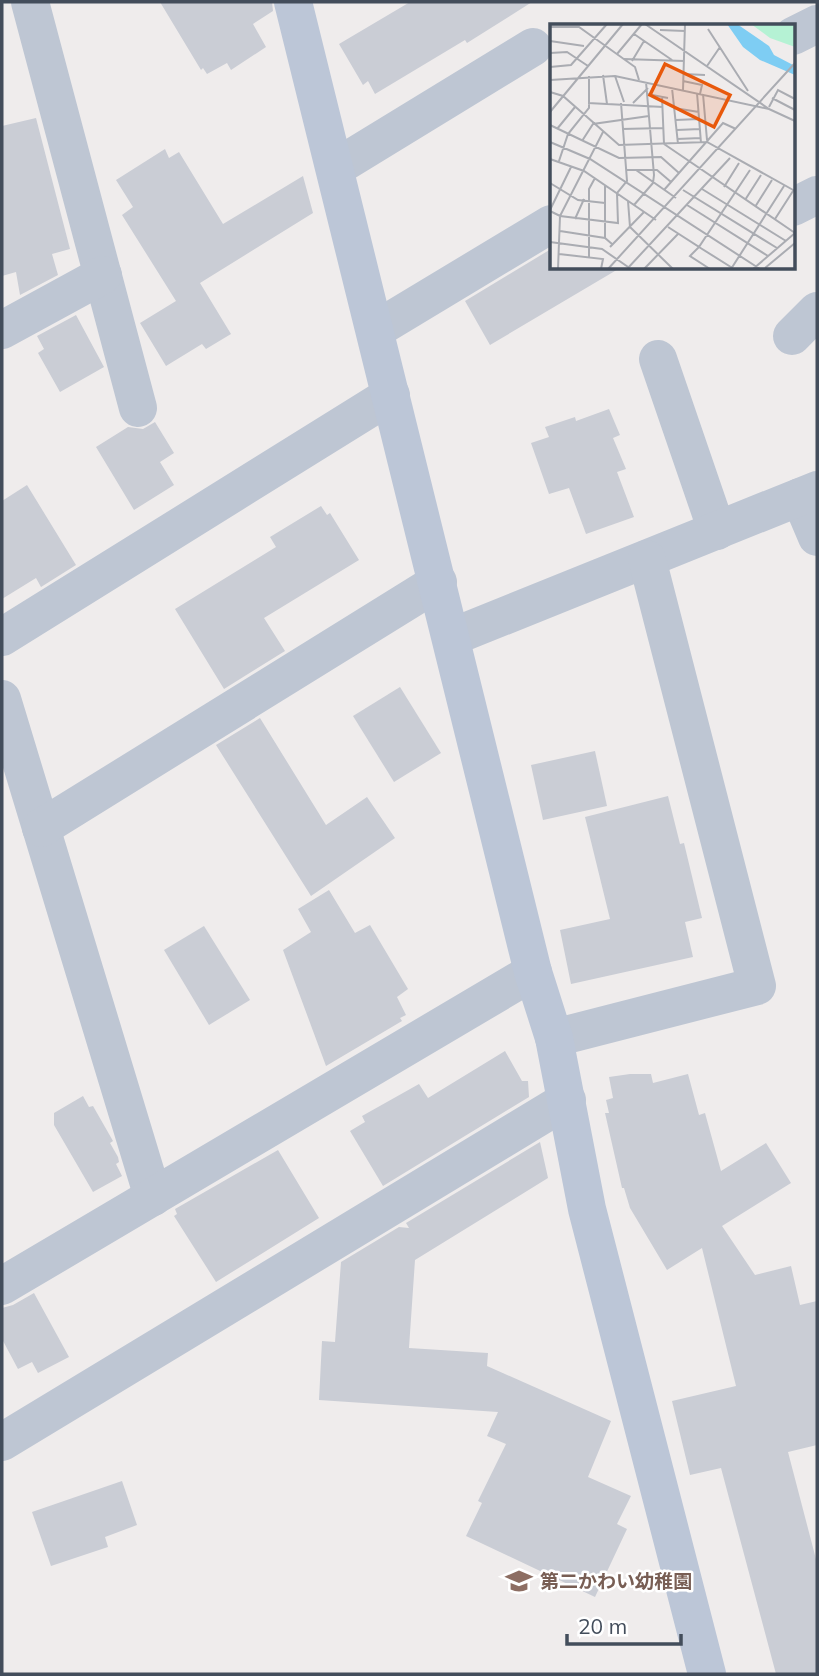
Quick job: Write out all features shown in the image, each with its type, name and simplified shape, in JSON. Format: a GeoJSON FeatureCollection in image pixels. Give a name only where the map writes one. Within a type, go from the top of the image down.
{"type":"FeatureCollection","features":[{"type":"Feature","properties":{"kind":"street"},"geometry":{"type":"LineString","coordinates":[[30,2],[138,408]]}},
{"type":"Feature","properties":{"kind":"street"},"geometry":{"type":"LineString","coordinates":[[293,2],[533,972],[554,1038],[587,1209],[707,1674]]}},
{"type":"Feature","properties":{"kind":"street"},"geometry":{"type":"LineString","coordinates":[[794,36],[817,24]]}},
{"type":"Feature","properties":{"kind":"street"},"geometry":{"type":"LineString","coordinates":[[335,168],[533,47]]}},
{"type":"Feature","properties":{"kind":"street"},"geometry":{"type":"LineString","coordinates":[[794,206],[817,195]]}},
{"type":"Feature","properties":{"kind":"street"},"geometry":{"type":"LineString","coordinates":[[375,330],[550,225]]}},
{"type":"Feature","properties":{"kind":"street"},"geometry":{"type":"LineString","coordinates":[[2,330],[103,275]]}},
{"type":"Feature","properties":{"kind":"street"},"geometry":{"type":"LineString","coordinates":[[658,359],[717,531]]}},
{"type":"Feature","properties":{"kind":"street"},"geometry":{"type":"LineString","coordinates":[[2,637],[391,395]]}},
{"type":"Feature","properties":{"kind":"street"},"geometry":{"type":"LineString","coordinates":[[452,637],[809,494],[817,537]]}},
{"type":"Feature","properties":{"kind":"street"},"geometry":{"type":"LineString","coordinates":[[554,1038],[757,986],[647,559]]}},
{"type":"Feature","properties":{"kind":"street"},"geometry":{"type":"LineString","coordinates":[[41,828],[438,582]]}},
{"type":"Feature","properties":{"kind":"street"},"geometry":{"type":"LineString","coordinates":[[2,699],[153,1197]]}},
{"type":"Feature","properties":{"kind":"street"},"geometry":{"type":"LineString","coordinates":[[6,1275],[153,1197],[533,972]]}},
{"type":"Feature","properties":{"kind":"street"},"geometry":{"type":"LineString","coordinates":[[2,1442],[567,1100]]}},
{"type":"Feature","properties":{"kind":"building"},"geometry":{"type":"Polygon","coordinates":[[[160,2],[272,2],[273,11],[253,24],[266,47],[231,70],[227,63],[207,74],[203,68],[201,70],[160,2]]]}},
{"type":"Feature","properties":{"kind":"building"},"geometry":{"type":"Polygon","coordinates":[[[410,2],[532,2],[467,43],[465,40],[375,94],[368,81],[363,85],[339,44],[410,2]]]}},
{"type":"Feature","properties":{"kind":"building"},"geometry":{"type":"Polygon","coordinates":[[[36,118],[70,249],[52,254],[58,275],[20,295],[16,272],[2,276],[2,126],[36,118]]]}},
{"type":"Feature","properties":{"kind":"building"},"geometry":{"type":"Polygon","coordinates":[[[165,149],[169,158],[179,152],[223,224],[303,176],[313,213],[200,283],[231,334],[206,349],[202,344],[166,366],[140,323],[176,301],[122,215],[133,207],[116,180],[165,149]]]}},
{"type":"Feature","properties":{"kind":"building"},"geometry":{"type":"Polygon","coordinates":[[[550,250],[550,270],[617,270],[490,345],[465,301],[550,250]]]}},
{"type":"Feature","properties":{"kind":"building"},"geometry":{"type":"Polygon","coordinates":[[[76,315],[104,367],[60,392],[38,353],[44,349],[37,336],[76,315]]]}},
{"type":"Feature","properties":{"kind":"building"},"geometry":{"type":"Polygon","coordinates":[[[609,409],[620,435],[613,438],[626,469],[617,472],[634,517],[586,534],[569,488],[549,494],[531,443],[549,437],[545,427],[575,417],[576,421],[609,409]]]}},
{"type":"Feature","properties":{"kind":"building"},"geometry":{"type":"Polygon","coordinates":[[[155,422],[174,453],[160,462],[174,485],[134,510],[96,447],[128,427],[143,429],[155,422]]]}},
{"type":"Feature","properties":{"kind":"building"},"geometry":{"type":"Polygon","coordinates":[[[27,485],[76,565],[41,587],[36,578],[2,599],[2,501],[27,485]]]}},
{"type":"Feature","properties":{"kind":"building"},"geometry":{"type":"Polygon","coordinates":[[[321,506],[327,515],[330,513],[359,560],[264,618],[285,651],[224,689],[175,609],[276,547],[270,537],[321,506]]]}},
{"type":"Feature","properties":{"kind":"building"},"geometry":{"type":"Polygon","coordinates":[[[400,687],[441,753],[394,782],[353,716],[400,687]]]}},
{"type":"Feature","properties":{"kind":"building"},"geometry":{"type":"Polygon","coordinates":[[[260,718],[326,825],[367,797],[395,838],[311,896],[216,745],[260,718]]]}},
{"type":"Feature","properties":{"kind":"building"},"geometry":{"type":"Polygon","coordinates":[[[595,751],[607,806],[543,820],[531,765],[595,751]]]}},
{"type":"Feature","properties":{"kind":"building"},"geometry":{"type":"Polygon","coordinates":[[[668,796],[680,844],[684,843],[702,918],[685,922],[693,957],[571,984],[560,930],[610,919],[585,817],[668,796]]]}},
{"type":"Feature","properties":{"kind":"building"},"geometry":{"type":"Polygon","coordinates":[[[329,890],[355,933],[370,925],[408,989],[397,997],[406,1015],[400,1018],[402,1021],[326,1066],[283,950],[311,932],[298,909],[329,890]]]}},
{"type":"Feature","properties":{"kind":"building"},"geometry":{"type":"Polygon","coordinates":[[[204,926],[250,1000],[209,1025],[164,950],[204,926]]]}},
{"type":"Feature","properties":{"kind":"building"},"geometry":{"type":"Polygon","coordinates":[[[505,1051],[522,1081],[528,1081],[529,1097],[383,1186],[350,1131],[365,1122],[362,1116],[419,1084],[428,1098],[505,1051]]]}},
{"type":"Feature","properties":{"kind":"building"},"geometry":{"type":"Polygon","coordinates":[[[651,1074],[653,1083],[688,1074],[699,1115],[705,1113],[721,1171],[766,1143],[791,1183],[722,1226],[755,1275],[791,1266],[800,1305],[817,1301],[817,1445],[788,1452],[817,1563],[817,1674],[776,1674],[721,1468],[690,1475],[672,1401],[736,1386],[702,1248],[667,1270],[630,1208],[622,1188],[605,1113],[609,1113],[606,1100],[613,1098],[609,1077],[651,1074]]]}},
{"type":"Feature","properties":{"kind":"building"},"geometry":{"type":"Polygon","coordinates":[[[83,1096],[89,1107],[93,1106],[113,1141],[110,1143],[118,1157],[119,1162],[116,1164],[122,1176],[93,1192],[54,1125],[54,1113],[83,1096]]]}},
{"type":"Feature","properties":{"kind":"building"},"geometry":{"type":"Polygon","coordinates":[[[540,1142],[548,1178],[415,1260],[409,1348],[488,1353],[487,1366],[611,1421],[588,1477],[631,1496],[617,1524],[627,1529],[595,1597],[466,1536],[482,1503],[478,1501],[506,1444],[487,1436],[498,1412],[319,1400],[322,1341],[335,1342],[341,1262],[399,1227],[409,1228],[406,1223],[540,1142]]]}},
{"type":"Feature","properties":{"kind":"building"},"geometry":{"type":"Polygon","coordinates":[[[278,1150],[319,1218],[216,1282],[174,1216],[177,1214],[175,1209],[278,1150]]]}},
{"type":"Feature","properties":{"kind":"building"},"geometry":{"type":"Polygon","coordinates":[[[34,1293],[69,1357],[38,1373],[32,1362],[18,1369],[2,1339],[2,1308],[34,1293]]]}},
{"type":"Feature","properties":{"kind":"building"},"geometry":{"type":"Polygon","coordinates":[[[122,1481],[137,1525],[105,1537],[108,1547],[51,1566],[32,1512],[122,1481]]]}},
{"type":"Feature","properties":{"kind":"place","name":"第二かわい幼稚園"},"geometry":{"type":"Point","coordinates":[519,1581]}}]}
